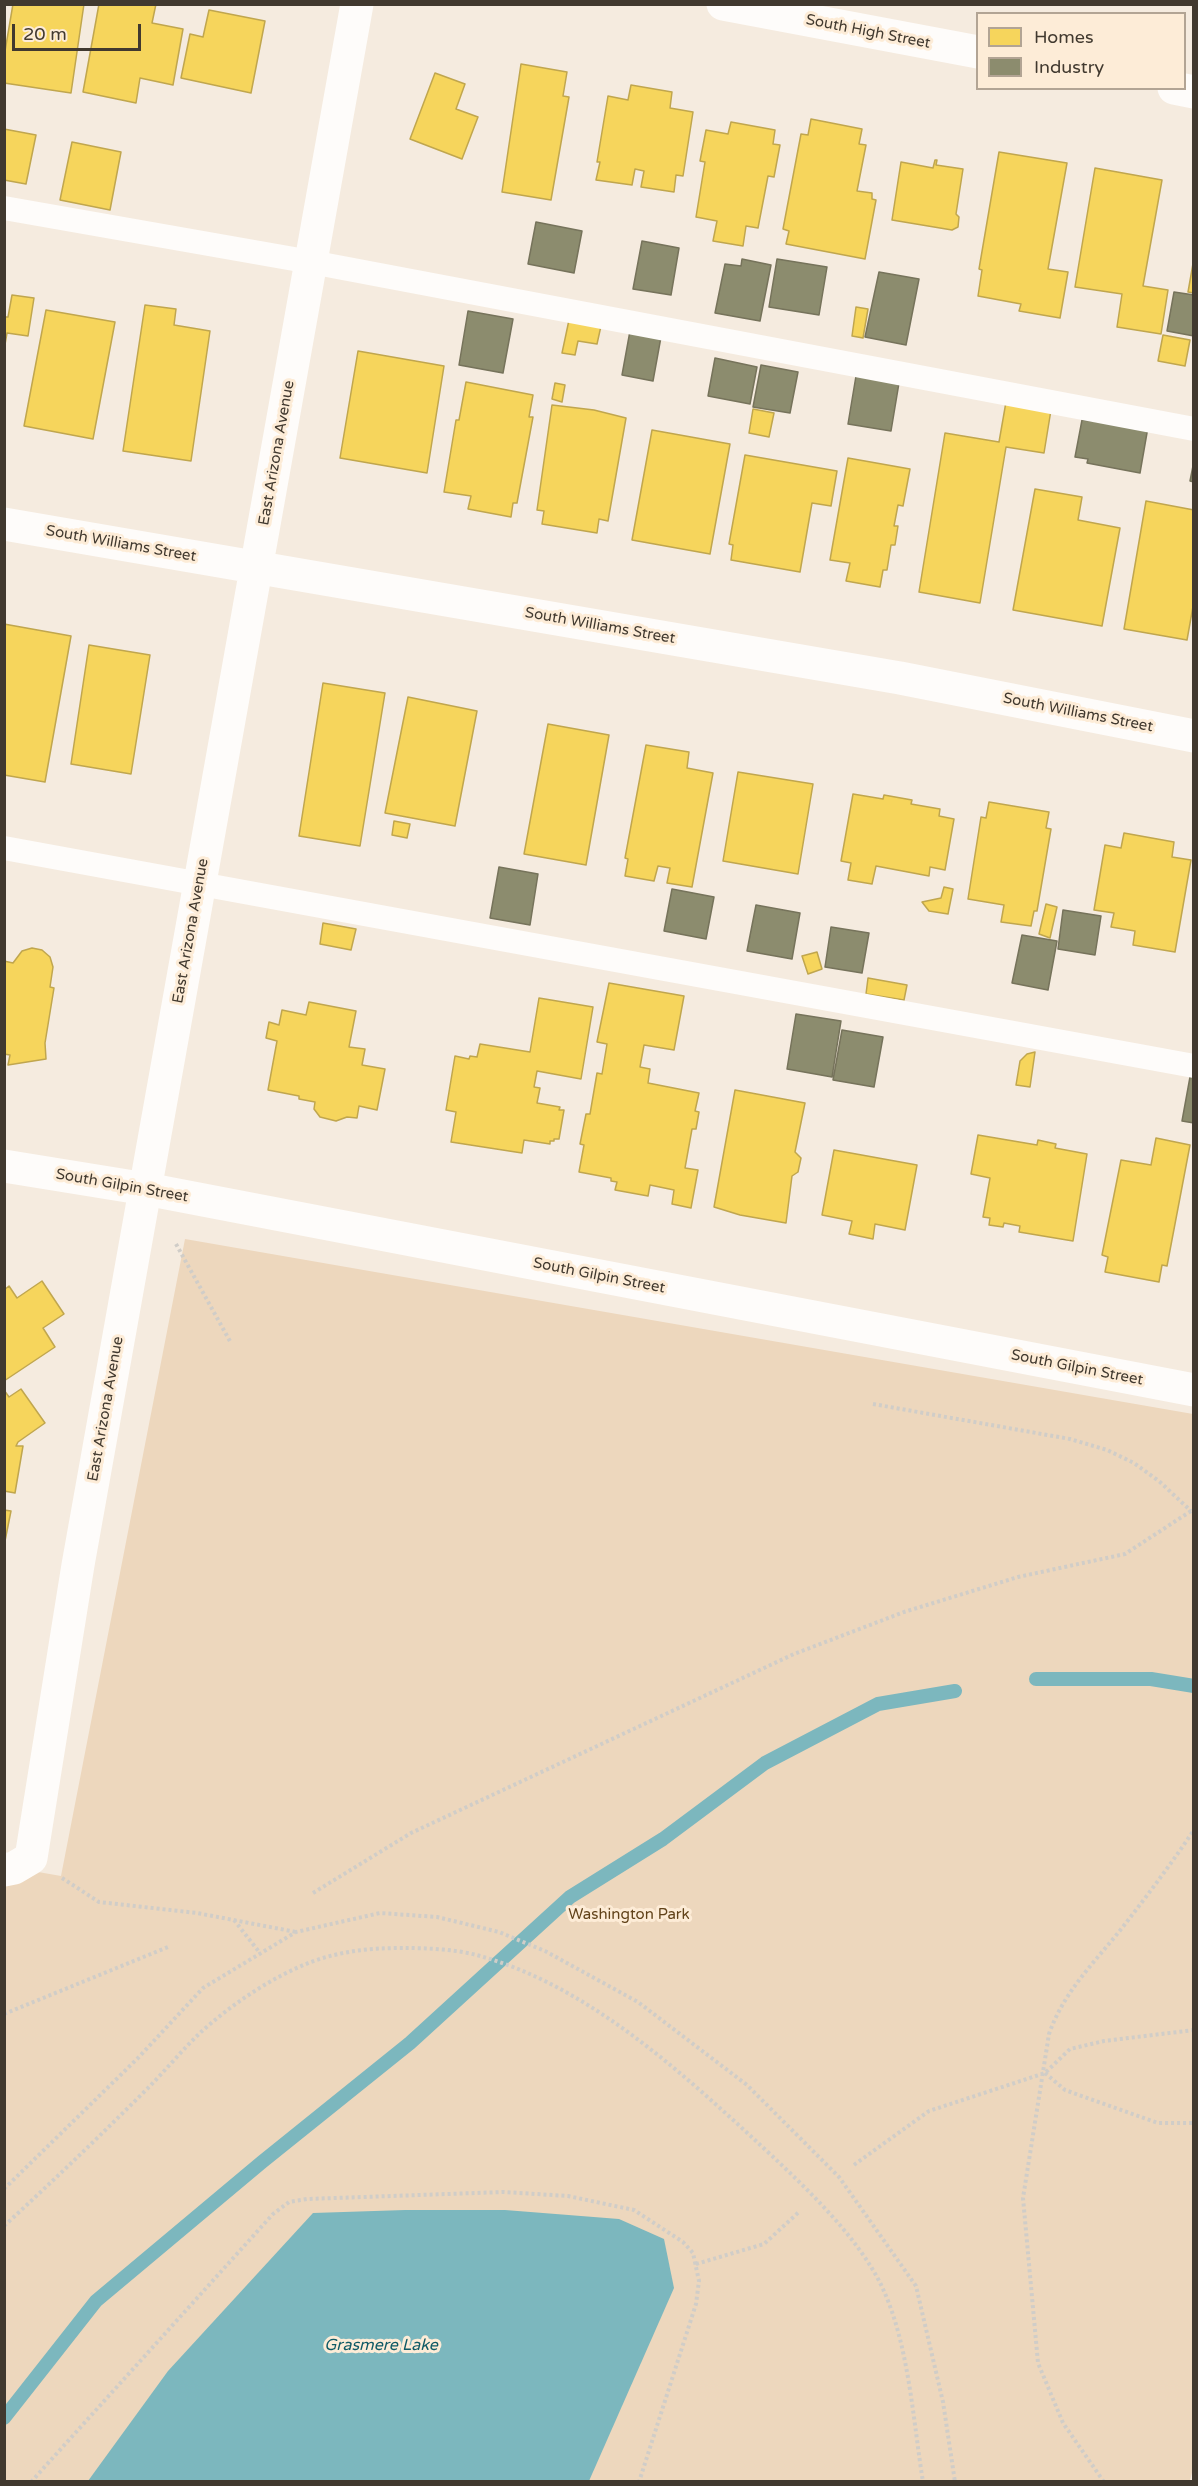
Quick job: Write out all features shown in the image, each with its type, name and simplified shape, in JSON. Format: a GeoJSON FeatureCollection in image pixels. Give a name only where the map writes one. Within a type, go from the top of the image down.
{"type":"FeatureCollection","features":[{"type":"Feature","properties":{"kind":"street","name":"East Arizona Avenue"},"geometry":{"type":"LineString","coordinates":[[18,1864],[78,1565],[357,4]]}},
{"type":"Feature","properties":{"kind":"street","name":"South High Street"},"geometry":{"type":"LineString","coordinates":[[723,4],[976,52]]}},
{"type":"Feature","properties":{"kind":"street","name":"South Williams Street"},"geometry":{"type":"LineString","coordinates":[[4,524],[900,678],[1194,736]]}},
{"type":"Feature","properties":{"kind":"street","name":"South Gilpin Street"},"geometry":{"type":"LineString","coordinates":[[4,1166],[146,1189],[1194,1390]]}},
{"type":"Feature","properties":{"kind":"lane"},"geometry":{"type":"LineString","coordinates":[[4,208],[311,262],[1194,429]]}},
{"type":"Feature","properties":{"kind":"lane"},"geometry":{"type":"LineString","coordinates":[[4,848],[1194,1066]]}},
{"type":"Feature","properties":{"kind":"path"},"geometry":{"type":"LineString","coordinates":[[146,1189],[231,1343]]}},
{"type":"Feature","properties":{"kind":"path"},"geometry":{"type":"LineString","coordinates":[[313,1893],[411,1833],[794,1654],[904,1612],[1018,1577],[1125,1554],[1193,1512],[1160,1482],[1134,1463],[1107,1450],[1070,1439],[873,1404]]}},
{"type":"Feature","properties":{"kind":"path"},"geometry":{"type":"LineString","coordinates":[[1104,2481],[1063,2423],[1038,2362],[1023,2198],[1045,2073],[1049,2034],[1057,2011],[1099,1953],[1120,1930],[1167,1869],[1194,1830]]}},
{"type":"Feature","properties":{"kind":"path"},"geometry":{"type":"LineString","coordinates":[[18,1864],[99,1902],[197,1913],[296,1932]]}},
{"type":"Feature","properties":{"kind":"path"},"geometry":{"type":"LineString","coordinates":[[4,2190],[138,2058],[203,1988],[296,1932],[380,1912],[437,1917],[499,1932],[545,1951],[638,2002],[747,2085],[839,2176],[916,2286],[943,2402],[955,2481]]}},
{"type":"Feature","properties":{"kind":"path"},"geometry":{"type":"LineString","coordinates":[[234,1920],[260,1953]]}},
{"type":"Feature","properties":{"kind":"path"},"geometry":{"type":"LineString","coordinates":[[4,2014],[168,1947]]}},
{"type":"Feature","properties":{"kind":"path"},"geometry":{"type":"LineString","coordinates":[[4,2226],[149,2086],[201,2032],[278,1977],[310,1962],[345,1951],[418,1948],[479,1955],[528,1974],[616,2022],[654,2050],[785,2168],[843,2229],[868,2261],[884,2290],[893,2318],[908,2375],[923,2481]]}},
{"type":"Feature","properties":{"kind":"path"},"geometry":{"type":"LineString","coordinates":[[854,2165],[929,2111],[1045,2073],[1070,2049],[1104,2041],[1194,2030]]}},
{"type":"Feature","properties":{"kind":"path"},"geometry":{"type":"LineString","coordinates":[[1045,2073],[1065,2090],[1158,2123],[1194,2123]]}},
{"type":"Feature","properties":{"kind":"path"},"geometry":{"type":"LineString","coordinates":[[31,2481],[273,2214],[284,2205],[308,2199],[504,2192],[568,2196],[602,2201],[634,2210],[683,2242],[693,2253],[699,2281],[696,2304],[639,2481]]}},
{"type":"Feature","properties":{"kind":"path"},"geometry":{"type":"LineString","coordinates":[[696,2264],[764,2244],[800,2211]]}},
{"type":"Feature","properties":{"kind":"green space","name":"Washington Park"},"geometry":{"type":"Polygon","coordinates":[[[185,1239],[1193,1414],[1194,2464],[1190,2481],[5,2481],[4,1866],[61,1876],[185,1239]]]}},
{"type":"Feature","properties":{"kind":"water","name":"Grasmere Lake"},"geometry":{"type":"Polygon","coordinates":[[[505,2210],[619,2219],[664,2239],[674,2288],[589,2481],[88,2481],[168,2371],[313,2213],[505,2210]]]}},
{"type":"Feature","properties":{"kind":"building: Homes"},"geometry":{"type":"Polygon","coordinates":[[[13,4],[84,4],[71,93],[4,83],[4,57],[13,4]]]}},
{"type":"Feature","properties":{"kind":"building: Homes"},"geometry":{"type":"Polygon","coordinates":[[[99,4],[156,4],[152,23],[183,29],[173,85],[140,78],[136,103],[83,92],[99,4]]]}},
{"type":"Feature","properties":{"kind":"building: Homes"},"geometry":{"type":"Polygon","coordinates":[[[209,10],[265,21],[251,93],[181,78],[190,34],[203,37],[209,10]]]}},
{"type":"Feature","properties":{"kind":"building: Homes"},"geometry":{"type":"Polygon","coordinates":[[[521,64],[567,72],[563,96],[569,97],[551,200],[502,192],[521,64]]]}},
{"type":"Feature","properties":{"kind":"building: Homes"},"geometry":{"type":"Polygon","coordinates":[[[435,73],[465,84],[456,109],[478,117],[462,159],[410,139],[435,73]]]}},
{"type":"Feature","properties":{"kind":"building: Homes"},"geometry":{"type":"Polygon","coordinates":[[[631,85],[672,92],[670,108],[693,112],[683,176],[676,175],[674,192],[641,187],[644,171],[635,169],[632,185],[596,180],[608,96],[628,100],[631,85]]]}},
{"type":"Feature","properties":{"kind":"building: Homes"},"geometry":{"type":"Polygon","coordinates":[[[811,119],[862,129],[859,144],[866,145],[857,191],[872,193],[872,199],[876,200],[865,259],[786,244],[789,231],[783,229],[801,134],[808,135],[811,119]]]}},
{"type":"Feature","properties":{"kind":"building: Homes"},"geometry":{"type":"Polygon","coordinates":[[[731,122],[775,130],[773,144],[780,145],[774,177],[768,176],[758,228],[746,226],[743,246],[713,241],[717,221],[696,217],[705,162],[700,161],[706,130],[728,134],[731,122]]]}},
{"type":"Feature","properties":{"kind":"building: Homes"},"geometry":{"type":"Polygon","coordinates":[[[4,129],[36,135],[26,184],[4,180],[4,129]]]}},
{"type":"Feature","properties":{"kind":"building: Homes"},"geometry":{"type":"Polygon","coordinates":[[[72,142],[121,152],[110,210],[60,200],[72,142]]]}},
{"type":"Feature","properties":{"kind":"building: Homes"},"geometry":{"type":"Polygon","coordinates":[[[999,152],[1067,163],[1048,269],[1068,272],[1060,318],[1019,311],[1021,304],[978,296],[982,270],[979,269],[999,152]]]}},
{"type":"Feature","properties":{"kind":"building: Homes"},"geometry":{"type":"Polygon","coordinates":[[[937,160],[936,165],[963,169],[956,214],[959,217],[958,227],[952,230],[892,220],[901,162],[933,168],[937,160]]]}},
{"type":"Feature","properties":{"kind":"building: Homes"},"geometry":{"type":"Polygon","coordinates":[[[1095,168],[1162,180],[1143,286],[1168,290],[1161,334],[1117,327],[1122,294],[1075,287],[1095,168]]]}},
{"type":"Feature","properties":{"kind":"building: Homes"},"geometry":{"type":"Polygon","coordinates":[[[1194,258],[1194,293],[1188,292],[1194,258]]]}},
{"type":"Feature","properties":{"kind":"building: Homes"},"geometry":{"type":"Polygon","coordinates":[[[12,295],[34,298],[28,336],[7,333],[4,350],[4,317],[8,317],[12,295]]]}},
{"type":"Feature","properties":{"kind":"building: Homes"},"geometry":{"type":"Polygon","coordinates":[[[145,305],[176,309],[174,325],[210,331],[191,461],[123,451],[145,305]]]}},
{"type":"Feature","properties":{"kind":"building: Homes"},"geometry":{"type":"Polygon","coordinates":[[[856,307],[868,309],[863,338],[852,336],[856,307]]]}},
{"type":"Feature","properties":{"kind":"building: Homes"},"geometry":{"type":"Polygon","coordinates":[[[46,310],[115,322],[93,439],[24,426],[46,310]]]}},
{"type":"Feature","properties":{"kind":"building: Homes"},"geometry":{"type":"Polygon","coordinates":[[[569,320],[601,326],[597,344],[578,341],[575,355],[562,353],[569,320]]]}},
{"type":"Feature","properties":{"kind":"building: Homes"},"geometry":{"type":"Polygon","coordinates":[[[1163,335],[1190,340],[1185,366],[1158,361],[1163,335]]]}},
{"type":"Feature","properties":{"kind":"building: Homes"},"geometry":{"type":"Polygon","coordinates":[[[358,351],[444,366],[427,473],[340,458],[358,351]]]}},
{"type":"Feature","properties":{"kind":"building: Homes"},"geometry":{"type":"Polygon","coordinates":[[[466,382],[533,395],[529,417],[533,417],[517,503],[513,503],[511,517],[468,509],[471,496],[444,492],[456,420],[459,420],[466,382]]]}},
{"type":"Feature","properties":{"kind":"building: Homes"},"geometry":{"type":"Polygon","coordinates":[[[555,383],[565,385],[562,402],[552,399],[555,383]]]}},
{"type":"Feature","properties":{"kind":"building: Homes"},"geometry":{"type":"Polygon","coordinates":[[[1006,402],[1051,410],[1044,453],[1006,447],[980,603],[919,592],[945,433],[999,442],[1006,402]]]}},
{"type":"Feature","properties":{"kind":"building: Homes"},"geometry":{"type":"Polygon","coordinates":[[[552,405],[594,410],[626,418],[608,521],[599,519],[597,533],[542,524],[544,511],[537,510],[552,405]]]}},
{"type":"Feature","properties":{"kind":"building: Homes"},"geometry":{"type":"Polygon","coordinates":[[[753,409],[774,413],[769,437],[749,433],[753,409]]]}},
{"type":"Feature","properties":{"kind":"building: Homes"},"geometry":{"type":"Polygon","coordinates":[[[652,430],[730,444],[710,554],[632,540],[652,430]]]}},
{"type":"Feature","properties":{"kind":"building: Homes"},"geometry":{"type":"Polygon","coordinates":[[[745,455],[837,471],[831,506],[812,503],[800,572],[731,560],[733,545],[729,544],[745,455]]]}},
{"type":"Feature","properties":{"kind":"building: Homes"},"geometry":{"type":"Polygon","coordinates":[[[848,458],[910,469],[903,506],[898,505],[894,526],[898,526],[895,545],[891,545],[887,570],[883,570],[880,587],[846,581],[850,563],[830,560],[848,458]]]}},
{"type":"Feature","properties":{"kind":"building: Homes"},"geometry":{"type":"Polygon","coordinates":[[[1035,489],[1082,497],[1078,520],[1120,528],[1102,626],[1013,610],[1035,489]]]}},
{"type":"Feature","properties":{"kind":"building: Homes"},"geometry":{"type":"Polygon","coordinates":[[[1146,501],[1194,510],[1194,601],[1187,640],[1124,629],[1146,501]]]}},
{"type":"Feature","properties":{"kind":"building: Homes"},"geometry":{"type":"Polygon","coordinates":[[[4,624],[71,636],[45,782],[4,775],[4,624]]]}},
{"type":"Feature","properties":{"kind":"building: Homes"},"geometry":{"type":"Polygon","coordinates":[[[89,645],[150,655],[131,774],[71,764],[89,645]]]}},
{"type":"Feature","properties":{"kind":"building: Homes"},"geometry":{"type":"Polygon","coordinates":[[[323,683],[385,693],[360,846],[299,836],[323,683]]]}},
{"type":"Feature","properties":{"kind":"building: Homes"},"geometry":{"type":"Polygon","coordinates":[[[408,697],[477,711],[455,826],[385,813],[408,697]]]}},
{"type":"Feature","properties":{"kind":"building: Homes"},"geometry":{"type":"Polygon","coordinates":[[[548,724],[609,735],[586,865],[524,854],[548,724]]]}},
{"type":"Feature","properties":{"kind":"building: Homes"},"geometry":{"type":"Polygon","coordinates":[[[646,745],[689,752],[687,768],[713,773],[692,887],[667,883],[670,868],[658,866],[654,881],[625,876],[628,859],[625,858],[646,745]]]}},
{"type":"Feature","properties":{"kind":"building: Homes"},"geometry":{"type":"Polygon","coordinates":[[[738,772],[813,784],[798,874],[723,861],[738,772]]]}},
{"type":"Feature","properties":{"kind":"building: Homes"},"geometry":{"type":"Polygon","coordinates":[[[853,794],[883,799],[884,795],[912,800],[911,804],[940,809],[939,816],[954,819],[945,870],[930,867],[929,876],[876,866],[872,884],[848,880],[851,863],[841,861],[853,794]]]}},
{"type":"Feature","properties":{"kind":"building: Homes"},"geometry":{"type":"Polygon","coordinates":[[[989,802],[1049,812],[1046,828],[1051,829],[1037,911],[1034,911],[1031,926],[1001,922],[1004,905],[968,899],[981,817],[986,818],[989,802]]]}},
{"type":"Feature","properties":{"kind":"building: Homes"},"geometry":{"type":"Polygon","coordinates":[[[394,821],[410,824],[407,838],[392,835],[394,821]]]}},
{"type":"Feature","properties":{"kind":"building: Homes"},"geometry":{"type":"Polygon","coordinates":[[[1124,833],[1174,842],[1172,857],[1191,860],[1175,952],[1133,945],[1135,931],[1111,927],[1114,913],[1094,910],[1105,845],[1121,848],[1124,833]]]}},
{"type":"Feature","properties":{"kind":"building: Homes"},"geometry":{"type":"Polygon","coordinates":[[[944,887],[953,889],[948,914],[929,911],[922,902],[941,898],[944,887]]]}},
{"type":"Feature","properties":{"kind":"building: Homes"},"geometry":{"type":"Polygon","coordinates":[[[1046,904],[1057,907],[1050,938],[1039,934],[1046,904]]]}},
{"type":"Feature","properties":{"kind":"building: Homes"},"geometry":{"type":"Polygon","coordinates":[[[323,923],[356,929],[351,950],[320,944],[323,923]]]}},
{"type":"Feature","properties":{"kind":"building: Homes"},"geometry":{"type":"Polygon","coordinates":[[[32,948],[42,950],[50,957],[53,967],[50,987],[54,988],[45,1043],[46,1059],[8,1065],[10,1055],[4,1054],[4,961],[13,963],[22,951],[32,948]]]}},
{"type":"Feature","properties":{"kind":"building: Homes"},"geometry":{"type":"Polygon","coordinates":[[[817,952],[822,969],[808,974],[802,956],[817,952]]]}},
{"type":"Feature","properties":{"kind":"building: Homes"},"geometry":{"type":"Polygon","coordinates":[[[868,978],[907,985],[904,1000],[866,994],[868,978]]]}},
{"type":"Feature","properties":{"kind":"building: Homes"},"geometry":{"type":"Polygon","coordinates":[[[609,983],[684,996],[674,1050],[644,1045],[640,1067],[650,1069],[648,1083],[699,1093],[695,1111],[699,1112],[696,1129],[692,1129],[685,1168],[698,1170],[691,1208],[672,1204],[674,1190],[650,1185],[648,1196],[615,1190],[617,1182],[611,1181],[611,1178],[579,1172],[584,1145],[580,1144],[586,1114],[590,1114],[597,1073],[602,1074],[607,1044],[597,1042],[609,983]]]}},
{"type":"Feature","properties":{"kind":"building: Homes"},"geometry":{"type":"Polygon","coordinates":[[[539,998],[593,1007],[581,1079],[537,1071],[534,1087],[540,1088],[537,1103],[560,1107],[559,1110],[564,1110],[559,1139],[550,1141],[550,1144],[524,1140],[522,1153],[451,1142],[456,1112],[446,1110],[455,1056],[469,1059],[470,1056],[477,1057],[480,1044],[530,1052],[539,998]]]}},
{"type":"Feature","properties":{"kind":"building: Homes"},"geometry":{"type":"Polygon","coordinates":[[[309,1002],[356,1011],[349,1047],[365,1049],[362,1065],[385,1069],[377,1110],[359,1106],[357,1118],[347,1117],[336,1121],[320,1117],[314,1109],[315,1102],[299,1099],[299,1096],[268,1090],[277,1041],[266,1038],[269,1022],[279,1025],[282,1010],[306,1015],[309,1002]]]}},
{"type":"Feature","properties":{"kind":"building: Homes"},"geometry":{"type":"Polygon","coordinates":[[[1035,1052],[1030,1087],[1016,1085],[1020,1061],[1027,1054],[1035,1052]]]}},
{"type":"Feature","properties":{"kind":"building: Homes"},"geometry":{"type":"Polygon","coordinates":[[[735,1090],[805,1103],[795,1152],[801,1158],[798,1172],[792,1176],[786,1223],[740,1215],[714,1207],[735,1090]]]}},
{"type":"Feature","properties":{"kind":"building: Homes"},"geometry":{"type":"Polygon","coordinates":[[[978,1135],[1037,1145],[1038,1140],[1056,1144],[1055,1148],[1087,1154],[1073,1241],[1019,1232],[1020,1226],[1004,1223],[1003,1227],[989,1225],[990,1218],[983,1217],[990,1178],[971,1174],[978,1135]]]}},
{"type":"Feature","properties":{"kind":"building: Homes"},"geometry":{"type":"Polygon","coordinates":[[[1156,1138],[1190,1145],[1167,1266],[1162,1265],[1159,1282],[1105,1272],[1108,1257],[1102,1255],[1121,1160],[1151,1165],[1156,1138]]]}},
{"type":"Feature","properties":{"kind":"building: Homes"},"geometry":{"type":"Polygon","coordinates":[[[834,1150],[917,1165],[905,1230],[875,1224],[873,1239],[849,1234],[852,1221],[822,1215],[834,1150]]]}},
{"type":"Feature","properties":{"kind":"building: Homes"},"geometry":{"type":"Polygon","coordinates":[[[42,1281],[64,1314],[43,1328],[55,1347],[4,1381],[4,1290],[9,1286],[17,1298],[42,1281]]]}},
{"type":"Feature","properties":{"kind":"building: Homes"},"geometry":{"type":"Polygon","coordinates":[[[21,1389],[45,1423],[18,1442],[16,1446],[23,1446],[15,1493],[4,1491],[4,1390],[9,1397],[21,1389]]]}},
{"type":"Feature","properties":{"kind":"building: Homes"},"geometry":{"type":"Polygon","coordinates":[[[4,1510],[11,1511],[4,1546],[4,1510]]]}},
{"type":"Feature","properties":{"kind":"building: Industry"},"geometry":{"type":"Polygon","coordinates":[[[536,222],[582,231],[574,273],[528,264],[536,222]]]}},
{"type":"Feature","properties":{"kind":"building: Industry"},"geometry":{"type":"Polygon","coordinates":[[[642,241],[679,248],[671,295],[633,289],[642,241]]]}},
{"type":"Feature","properties":{"kind":"building: Industry"},"geometry":{"type":"Polygon","coordinates":[[[742,259],[771,265],[760,321],[715,313],[725,264],[741,266],[742,259]]]}},
{"type":"Feature","properties":{"kind":"building: Industry"},"geometry":{"type":"Polygon","coordinates":[[[777,259],[827,267],[819,315],[769,307],[777,259]]]}},
{"type":"Feature","properties":{"kind":"building: Industry"},"geometry":{"type":"Polygon","coordinates":[[[879,272],[919,279],[906,345],[865,337],[879,272]]]}},
{"type":"Feature","properties":{"kind":"building: Industry"},"geometry":{"type":"Polygon","coordinates":[[[1174,292],[1194,295],[1194,336],[1167,331],[1174,292]]]}},
{"type":"Feature","properties":{"kind":"building: Industry"},"geometry":{"type":"Polygon","coordinates":[[[468,311],[513,319],[503,373],[459,365],[468,311]]]}},
{"type":"Feature","properties":{"kind":"building: Industry"},"geometry":{"type":"Polygon","coordinates":[[[630,331],[661,337],[653,381],[622,375],[630,331]]]}},
{"type":"Feature","properties":{"kind":"building: Industry"},"geometry":{"type":"Polygon","coordinates":[[[715,358],[757,367],[750,404],[708,396],[715,358]]]}},
{"type":"Feature","properties":{"kind":"building: Industry"},"geometry":{"type":"Polygon","coordinates":[[[761,365],[798,372],[790,413],[753,407],[761,365]]]}},
{"type":"Feature","properties":{"kind":"building: Industry"},"geometry":{"type":"Polygon","coordinates":[[[856,376],[899,383],[891,431],[848,424],[856,376]]]}},
{"type":"Feature","properties":{"kind":"building: Industry"},"geometry":{"type":"Polygon","coordinates":[[[1082,420],[1148,427],[1140,473],[1087,463],[1088,459],[1075,457],[1082,420]]]}},
{"type":"Feature","properties":{"kind":"building: Industry"},"geometry":{"type":"Polygon","coordinates":[[[1194,461],[1194,482],[1190,481],[1194,461]]]}},
{"type":"Feature","properties":{"kind":"building: Industry"},"geometry":{"type":"Polygon","coordinates":[[[499,867],[538,874],[530,925],[490,918],[499,867]]]}},
{"type":"Feature","properties":{"kind":"building: Industry"},"geometry":{"type":"Polygon","coordinates":[[[672,889],[714,897],[706,939],[664,931],[672,889]]]}},
{"type":"Feature","properties":{"kind":"building: Industry"},"geometry":{"type":"Polygon","coordinates":[[[756,905],[800,913],[792,959],[747,951],[756,905]]]}},
{"type":"Feature","properties":{"kind":"building: Industry"},"geometry":{"type":"Polygon","coordinates":[[[1063,910],[1101,916],[1095,955],[1058,949],[1063,910]]]}},
{"type":"Feature","properties":{"kind":"building: Industry"},"geometry":{"type":"Polygon","coordinates":[[[831,927],[869,933],[862,973],[825,967],[831,927]]]}},
{"type":"Feature","properties":{"kind":"building: Industry"},"geometry":{"type":"Polygon","coordinates":[[[1022,935],[1057,941],[1048,990],[1012,983],[1022,935]]]}},
{"type":"Feature","properties":{"kind":"building: Industry"},"geometry":{"type":"Polygon","coordinates":[[[796,1014],[841,1021],[832,1077],[787,1069],[796,1014]]]}},
{"type":"Feature","properties":{"kind":"building: Industry"},"geometry":{"type":"Polygon","coordinates":[[[842,1030],[883,1037],[874,1087],[833,1080],[842,1030]]]}},
{"type":"Feature","properties":{"kind":"building: Industry"},"geometry":{"type":"Polygon","coordinates":[[[1190,1077],[1194,1078],[1194,1123],[1182,1121],[1190,1077]]]}},
{"type":"Feature","properties":{"kind":"waterway"},"geometry":{"type":"LineString","coordinates":[[1036,1679],[1151,1679],[1194,1686]]}},
{"type":"Feature","properties":{"kind":"waterway"},"geometry":{"type":"LineString","coordinates":[[4,2418],[96,2301],[262,2162],[410,2043],[570,1897],[663,1839],[765,1763],[878,1704],[955,1691]]}}]}
